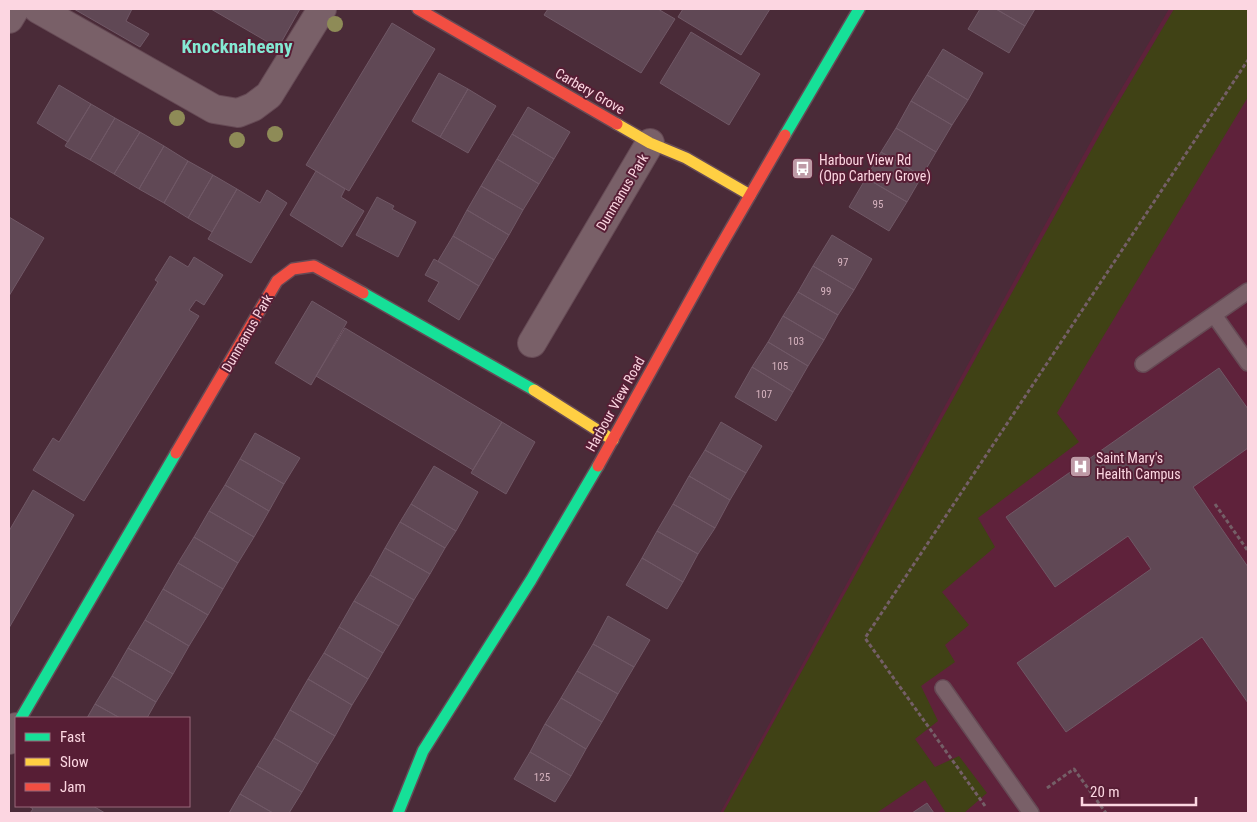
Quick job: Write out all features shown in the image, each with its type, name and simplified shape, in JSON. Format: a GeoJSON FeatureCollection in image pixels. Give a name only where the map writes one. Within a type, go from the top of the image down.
{"type":"FeatureCollection","features":[{"type":"Feature","properties":{"kind":"street"},"geometry":{"type":"LineString","coordinates":[[9,19],[15,9]]}},
{"type":"Feature","properties":{"kind":"street"},"geometry":{"type":"LineString","coordinates":[[38,9],[214,109],[238,112],[253,107],[268,95],[322,9]]}},
{"type":"Feature","properties":{"kind":"street","name":"Carbery Grove"},"geometry":{"type":"LineString","coordinates":[[418,9],[650,144],[686,158],[750,195]]}},
{"type":"Feature","properties":{"kind":"street","name":"Harbour View Road"},"geometry":{"type":"LineString","coordinates":[[398,813],[423,751],[531,580],[613,440],[750,195],[859,9]]}},
{"type":"Feature","properties":{"kind":"street","name":"Dunmanus Park"},"geometry":{"type":"LineString","coordinates":[[532,343],[650,144]]}},
{"type":"Feature","properties":{"kind":"street","name":"Dunmanus Park"},"geometry":{"type":"LineString","coordinates":[[22,717],[277,281],[293,269],[314,266],[524,383],[613,440]]}},
{"type":"Feature","properties":{"kind":"street"},"geometry":{"type":"LineString","coordinates":[[9,740],[15,729]]}},
{"type":"Feature","properties":{"kind":"lane"},"geometry":{"type":"LineString","coordinates":[[1144,364],[1248,291]]}},
{"type":"Feature","properties":{"kind":"lane"},"geometry":{"type":"LineString","coordinates":[[1214,315],[1248,363]]}},
{"type":"Feature","properties":{"kind":"lane"},"geometry":{"type":"LineString","coordinates":[[943,688],[1031,813]]}},
{"type":"Feature","properties":{"kind":"path"},"geometry":{"type":"LineString","coordinates":[[985,806],[865,638],[1248,60]]}},
{"type":"Feature","properties":{"kind":"path"},"geometry":{"type":"LineString","coordinates":[[1215,504],[1248,551]]}},
{"type":"Feature","properties":{"kind":"path"},"geometry":{"type":"LineString","coordinates":[[1040,793],[1074,769],[1106,813]]}},
{"type":"Feature","properties":{"kind":"shaded area","name":"Saint Mary's Health Campus"},"geometry":{"type":"Polygon","coordinates":[[[1169,9],[1248,9],[1248,813],[720,813],[1104,118],[1169,9]]]}},
{"type":"Feature","properties":{"kind":"shaded area"},"geometry":{"type":"Polygon","coordinates":[[[1174,9],[1248,9],[1248,97],[1057,413],[1079,442],[978,518],[995,547],[942,592],[969,625],[945,645],[955,662],[921,686],[938,721],[915,739],[935,767],[959,756],[987,793],[964,813],[946,813],[925,780],[878,813],[723,813],[1109,118],[1174,9]]]}},
{"type":"Feature","properties":{"kind":"building"},"geometry":{"type":"Polygon","coordinates":[[[74,9],[132,9],[126,21],[149,34],[140,47],[74,9]]]}},
{"type":"Feature","properties":{"kind":"building"},"geometry":{"type":"Polygon","coordinates":[[[211,9],[300,9],[278,48],[211,9]]]}},
{"type":"Feature","properties":{"kind":"building"},"geometry":{"type":"Polygon","coordinates":[[[548,9],[658,9],[675,19],[641,73],[544,15],[548,9]]]}},
{"type":"Feature","properties":{"kind":"building"},"geometry":{"type":"Polygon","coordinates":[[[683,9],[770,9],[741,55],[678,17],[683,9]]]}},
{"type":"Feature","properties":{"kind":"building"},"geometry":{"type":"Polygon","coordinates":[[[980,9],[996,9],[1025,26],[1009,53],[968,29],[980,9]]]}},
{"type":"Feature","properties":{"kind":"building"},"geometry":{"type":"Polygon","coordinates":[[[996,9],[1035,9],[1025,26],[996,9]]]}},
{"type":"Feature","properties":{"kind":"building"},"geometry":{"type":"Polygon","coordinates":[[[392,23],[435,49],[349,191],[306,165],[392,23]]]}},
{"type":"Feature","properties":{"kind":"building"},"geometry":{"type":"Polygon","coordinates":[[[691,32],[760,74],[729,125],[660,83],[691,32]]]}},
{"type":"Feature","properties":{"kind":"building"},"geometry":{"type":"Polygon","coordinates":[[[943,49],[983,73],[968,100],[927,75],[943,49]]]}},
{"type":"Feature","properties":{"kind":"building"},"geometry":{"type":"Polygon","coordinates":[[[439,73],[468,89],[440,137],[412,121],[439,73]]]}},
{"type":"Feature","properties":{"kind":"building"},"geometry":{"type":"Polygon","coordinates":[[[927,75],[968,100],[952,125],[911,101],[927,75]]]}},
{"type":"Feature","properties":{"kind":"building"},"geometry":{"type":"Polygon","coordinates":[[[59,85],[91,104],[68,142],[37,123],[59,85]]]}},
{"type":"Feature","properties":{"kind":"building"},"geometry":{"type":"Polygon","coordinates":[[[468,89],[496,106],[468,153],[440,137],[468,89]]]}},
{"type":"Feature","properties":{"kind":"building"},"geometry":{"type":"Polygon","coordinates":[[[911,101],[952,125],[936,152],[896,128],[911,101]]]}},
{"type":"Feature","properties":{"kind":"building"},"geometry":{"type":"Polygon","coordinates":[[[91,104],[115,118],[90,160],[65,146],[91,104]]]}},
{"type":"Feature","properties":{"kind":"building"},"geometry":{"type":"Polygon","coordinates":[[[528,107],[570,132],[554,159],[512,134],[528,107]]]}},
{"type":"Feature","properties":{"kind":"building"},"geometry":{"type":"Polygon","coordinates":[[[115,118],[140,132],[114,174],[90,160],[115,118]]]}},
{"type":"Feature","properties":{"kind":"building"},"geometry":{"type":"Polygon","coordinates":[[[896,128],[936,152],[922,176],[881,152],[896,128]]]}},
{"type":"Feature","properties":{"kind":"building"},"geometry":{"type":"Polygon","coordinates":[[[140,132],[164,146],[139,189],[114,174],[140,132]]]}},
{"type":"Feature","properties":{"kind":"building"},"geometry":{"type":"Polygon","coordinates":[[[512,134],[554,159],[539,184],[497,159],[512,134]]]}},
{"type":"Feature","properties":{"kind":"building"},"geometry":{"type":"Polygon","coordinates":[[[164,146],[188,161],[164,203],[139,189],[164,146]]]}},
{"type":"Feature","properties":{"kind":"building"},"geometry":{"type":"Polygon","coordinates":[[[881,152],[922,176],[907,202],[866,178],[881,152]]]}},
{"type":"Feature","properties":{"kind":"building"},"geometry":{"type":"Polygon","coordinates":[[[497,159],[539,184],[523,210],[481,186],[497,159]]]}},
{"type":"Feature","properties":{"kind":"building"},"geometry":{"type":"Polygon","coordinates":[[[188,161],[213,175],[188,218],[164,203],[188,161]]]}},
{"type":"Feature","properties":{"kind":"building"},"geometry":{"type":"Polygon","coordinates":[[[316,171],[345,189],[341,197],[364,211],[342,247],[290,215],[316,171]]]}},
{"type":"Feature","properties":{"kind":"building"},"geometry":{"type":"Polygon","coordinates":[[[213,175],[237,189],[212,232],[188,218],[213,175]]]}},
{"type":"Feature","properties":{"kind":"building"},"geometry":{"type":"Polygon","coordinates":[[[866,178],[907,202],[889,231],[849,207],[866,178]]]}},
{"type":"Feature","properties":{"kind":"building"},"geometry":{"type":"Polygon","coordinates":[[[481,186],[523,210],[509,235],[467,210],[481,186]]]}},
{"type":"Feature","properties":{"kind":"building"},"geometry":{"type":"Polygon","coordinates":[[[237,189],[260,203],[267,190],[287,203],[251,263],[208,239],[237,189]]]}},
{"type":"Feature","properties":{"kind":"building"},"geometry":{"type":"Polygon","coordinates":[[[377,197],[394,206],[392,209],[416,222],[398,257],[356,235],[377,197]]]}},
{"type":"Feature","properties":{"kind":"building"},"geometry":{"type":"Polygon","coordinates":[[[467,210],[509,235],[494,260],[453,236],[467,210]]]}},
{"type":"Feature","properties":{"kind":"building"},"geometry":{"type":"Polygon","coordinates":[[[9,217],[44,238],[9,296],[9,217]]]}},
{"type":"Feature","properties":{"kind":"building"},"geometry":{"type":"Polygon","coordinates":[[[832,235],[872,259],[854,290],[813,266],[832,235]]]}},
{"type":"Feature","properties":{"kind":"building"},"geometry":{"type":"Polygon","coordinates":[[[453,236],[494,260],[479,286],[438,261],[453,236]]]}},
{"type":"Feature","properties":{"kind":"building"},"geometry":{"type":"Polygon","coordinates":[[[170,256],[188,267],[194,257],[223,275],[204,305],[196,300],[189,310],[199,316],[84,501],[33,470],[53,438],[59,442],[158,282],[155,280],[170,256]]]}},
{"type":"Feature","properties":{"kind":"building"},"geometry":{"type":"Polygon","coordinates":[[[434,259],[479,286],[459,320],[428,301],[439,282],[425,275],[434,259]]]}},
{"type":"Feature","properties":{"kind":"building"},"geometry":{"type":"Polygon","coordinates":[[[813,266],[854,290],[838,315],[798,292],[813,266]]]}},
{"type":"Feature","properties":{"kind":"building"},"geometry":{"type":"Polygon","coordinates":[[[798,292],[838,315],[824,340],[783,316],[798,292]]]}},
{"type":"Feature","properties":{"kind":"building"},"geometry":{"type":"Polygon","coordinates":[[[312,301],[347,322],[311,385],[275,363],[312,301]]]}},
{"type":"Feature","properties":{"kind":"building"},"geometry":{"type":"Polygon","coordinates":[[[783,316],[824,340],[808,366],[768,342],[783,316]]]}},
{"type":"Feature","properties":{"kind":"building"},"geometry":{"type":"Polygon","coordinates":[[[345,328],[502,422],[473,470],[316,376],[345,328]]]}},
{"type":"Feature","properties":{"kind":"building"},"geometry":{"type":"Polygon","coordinates":[[[768,342],[808,366],[793,392],[752,367],[768,342]]]}},
{"type":"Feature","properties":{"kind":"building"},"geometry":{"type":"Polygon","coordinates":[[[752,367],[793,392],[776,421],[735,397],[752,367]]]}},
{"type":"Feature","properties":{"kind":"building"},"geometry":{"type":"Polygon","coordinates":[[[1219,368],[1248,409],[1248,448],[1193,487],[1248,567],[1248,703],[1202,637],[1066,732],[1017,663],[1151,569],[1128,536],[1055,587],[1006,517],[1219,368]]]}},
{"type":"Feature","properties":{"kind":"building"},"geometry":{"type":"Polygon","coordinates":[[[502,422],[535,442],[506,494],[471,473],[502,422]]]}},
{"type":"Feature","properties":{"kind":"building"},"geometry":{"type":"Polygon","coordinates":[[[721,422],[762,446],[746,473],[705,450],[721,422]]]}},
{"type":"Feature","properties":{"kind":"building"},"geometry":{"type":"Polygon","coordinates":[[[255,433],[300,458],[284,484],[240,459],[255,433]]]}},
{"type":"Feature","properties":{"kind":"building"},"geometry":{"type":"Polygon","coordinates":[[[705,450],[746,473],[730,500],[689,476],[705,450]]]}},
{"type":"Feature","properties":{"kind":"building"},"geometry":{"type":"Polygon","coordinates":[[[240,459],[284,484],[269,511],[225,485],[240,459]]]}},
{"type":"Feature","properties":{"kind":"building"},"geometry":{"type":"Polygon","coordinates":[[[434,466],[478,492],[456,531],[411,504],[434,466]]]}},
{"type":"Feature","properties":{"kind":"building"},"geometry":{"type":"Polygon","coordinates":[[[689,476],[730,500],[715,528],[673,504],[689,476]]]}},
{"type":"Feature","properties":{"kind":"building"},"geometry":{"type":"Polygon","coordinates":[[[225,485],[269,511],[254,537],[209,511],[225,485]]]}},
{"type":"Feature","properties":{"kind":"building"},"geometry":{"type":"Polygon","coordinates":[[[33,490],[74,515],[9,628],[9,531],[33,490]]]}},
{"type":"Feature","properties":{"kind":"building"},"geometry":{"type":"Polygon","coordinates":[[[411,504],[456,531],[445,548],[400,522],[411,504]]]}},
{"type":"Feature","properties":{"kind":"building"},"geometry":{"type":"Polygon","coordinates":[[[673,504],[715,528],[698,554],[657,531],[673,504]]]}},
{"type":"Feature","properties":{"kind":"building"},"geometry":{"type":"Polygon","coordinates":[[[209,511],[254,537],[238,563],[194,537],[209,511]]]}},
{"type":"Feature","properties":{"kind":"building"},"geometry":{"type":"Polygon","coordinates":[[[400,522],[445,548],[430,574],[385,548],[400,522]]]}},
{"type":"Feature","properties":{"kind":"building"},"geometry":{"type":"Polygon","coordinates":[[[657,531],[698,554],[683,582],[642,558],[657,531]]]}},
{"type":"Feature","properties":{"kind":"building"},"geometry":{"type":"Polygon","coordinates":[[[194,537],[238,563],[223,589],[178,563],[194,537]]]}},
{"type":"Feature","properties":{"kind":"building"},"geometry":{"type":"Polygon","coordinates":[[[385,548],[430,574],[414,600],[370,575],[385,548]]]}},
{"type":"Feature","properties":{"kind":"building"},"geometry":{"type":"Polygon","coordinates":[[[642,558],[683,582],[667,609],[626,585],[642,558]]]}},
{"type":"Feature","properties":{"kind":"building"},"geometry":{"type":"Polygon","coordinates":[[[178,563],[223,589],[208,615],[163,589],[178,563]]]}},
{"type":"Feature","properties":{"kind":"building"},"geometry":{"type":"Polygon","coordinates":[[[370,575],[414,600],[399,626],[354,601],[370,575]]]}},
{"type":"Feature","properties":{"kind":"building"},"geometry":{"type":"Polygon","coordinates":[[[163,589],[208,615],[189,646],[145,620],[163,589]]]}},
{"type":"Feature","properties":{"kind":"building"},"geometry":{"type":"Polygon","coordinates":[[[354,601],[399,626],[383,653],[339,627],[354,601]]]}},
{"type":"Feature","properties":{"kind":"building"},"geometry":{"type":"Polygon","coordinates":[[[608,616],[650,640],[634,667],[593,644],[608,616]]]}},
{"type":"Feature","properties":{"kind":"building"},"geometry":{"type":"Polygon","coordinates":[[[145,620],[189,646],[173,674],[128,648],[145,620]]]}},
{"type":"Feature","properties":{"kind":"building"},"geometry":{"type":"Polygon","coordinates":[[[339,627],[383,653],[368,679],[324,653],[339,627]]]}},
{"type":"Feature","properties":{"kind":"building"},"geometry":{"type":"Polygon","coordinates":[[[593,644],[634,667],[618,694],[577,671],[593,644]]]}},
{"type":"Feature","properties":{"kind":"building"},"geometry":{"type":"Polygon","coordinates":[[[128,648],[173,674],[156,702],[112,676],[128,648]]]}},
{"type":"Feature","properties":{"kind":"building"},"geometry":{"type":"Polygon","coordinates":[[[324,653],[368,679],[352,705],[308,679],[324,653]]]}},
{"type":"Feature","properties":{"kind":"building"},"geometry":{"type":"Polygon","coordinates":[[[577,671],[618,694],[602,722],[561,698],[577,671]]]}},
{"type":"Feature","properties":{"kind":"building"},"geometry":{"type":"Polygon","coordinates":[[[112,676],[156,702],[148,717],[118,717],[95,704],[112,676]]]}},
{"type":"Feature","properties":{"kind":"building"},"geometry":{"type":"Polygon","coordinates":[[[308,679],[352,705],[335,736],[290,710],[308,679]]]}},
{"type":"Feature","properties":{"kind":"building"},"geometry":{"type":"Polygon","coordinates":[[[561,698],[602,722],[586,749],[545,724],[561,698]]]}},
{"type":"Feature","properties":{"kind":"building"},"geometry":{"type":"Polygon","coordinates":[[[95,704],[118,717],[88,717],[95,704]]]}},
{"type":"Feature","properties":{"kind":"building"},"geometry":{"type":"Polygon","coordinates":[[[290,710],[335,736],[318,764],[274,738],[290,710]]]}},
{"type":"Feature","properties":{"kind":"building"},"geometry":{"type":"Polygon","coordinates":[[[545,724],[586,749],[571,776],[530,752],[545,724]]]}},
{"type":"Feature","properties":{"kind":"building"},"geometry":{"type":"Polygon","coordinates":[[[274,738],[318,764],[302,792],[257,766],[274,738]]]}},
{"type":"Feature","properties":{"kind":"building"},"geometry":{"type":"Polygon","coordinates":[[[530,752],[571,776],[555,802],[514,779],[530,752]]]}},
{"type":"Feature","properties":{"kind":"building"},"geometry":{"type":"Polygon","coordinates":[[[257,766],[302,792],[289,813],[273,813],[240,794],[257,766]]]}},
{"type":"Feature","properties":{"kind":"building"},"geometry":{"type":"Polygon","coordinates":[[[240,794],[273,813],[229,813],[240,794]]]}},
{"type":"Feature","properties":{"kind":"building"},"geometry":{"type":"Polygon","coordinates":[[[927,803],[934,813],[912,813],[927,803]]]}},
{"type":"Feature","properties":{"kind":"building"},"geometry":{"type":"Polygon","coordinates":[[[30,807],[95,807],[105,813],[30,813],[33,809],[30,807]]]}},
{"type":"Feature","properties":{"kind":"traffic: fast"},"geometry":{"type":"LineString","coordinates":[[785,135],[859,9]]}},
{"type":"Feature","properties":{"kind":"traffic: fast"},"geometry":{"type":"LineString","coordinates":[[363,293],[534,390]]}},
{"type":"Feature","properties":{"kind":"traffic: fast"},"geometry":{"type":"LineString","coordinates":[[22,717],[176,453]]}},
{"type":"Feature","properties":{"kind":"traffic: fast"},"geometry":{"type":"LineString","coordinates":[[398,813],[423,751],[531,580],[598,466]]}},
{"type":"Feature","properties":{"kind":"traffic: slow"},"geometry":{"type":"LineString","coordinates":[[617,124],[650,143],[686,158],[750,195]]}},
{"type":"Feature","properties":{"kind":"traffic: slow"},"geometry":{"type":"LineString","coordinates":[[534,390],[613,440]]}},
{"type":"Feature","properties":{"kind":"traffic: jam"},"geometry":{"type":"LineString","coordinates":[[418,9],[617,124]]}},
{"type":"Feature","properties":{"kind":"traffic: jam"},"geometry":{"type":"LineString","coordinates":[[598,466],[712,261],[785,135]]}},
{"type":"Feature","properties":{"kind":"traffic: jam"},"geometry":{"type":"LineString","coordinates":[[176,453],[277,281],[293,269],[314,266],[363,293]]}},
{"type":"Feature","properties":{"kind":"place","name":"Harbour View Rd (Opp Carbery Grove)"},"geometry":{"type":"Point","coordinates":[803,168]}},
{"type":"Feature","properties":{"kind":"place","name":"Saint Mary's Health Campus"},"geometry":{"type":"Point","coordinates":[1080,466]}},
{"type":"Feature","properties":{"kind":"district","name":"Knocknaheeny"},"geometry":{"type":"Point","coordinates":[237,46]}}]}
